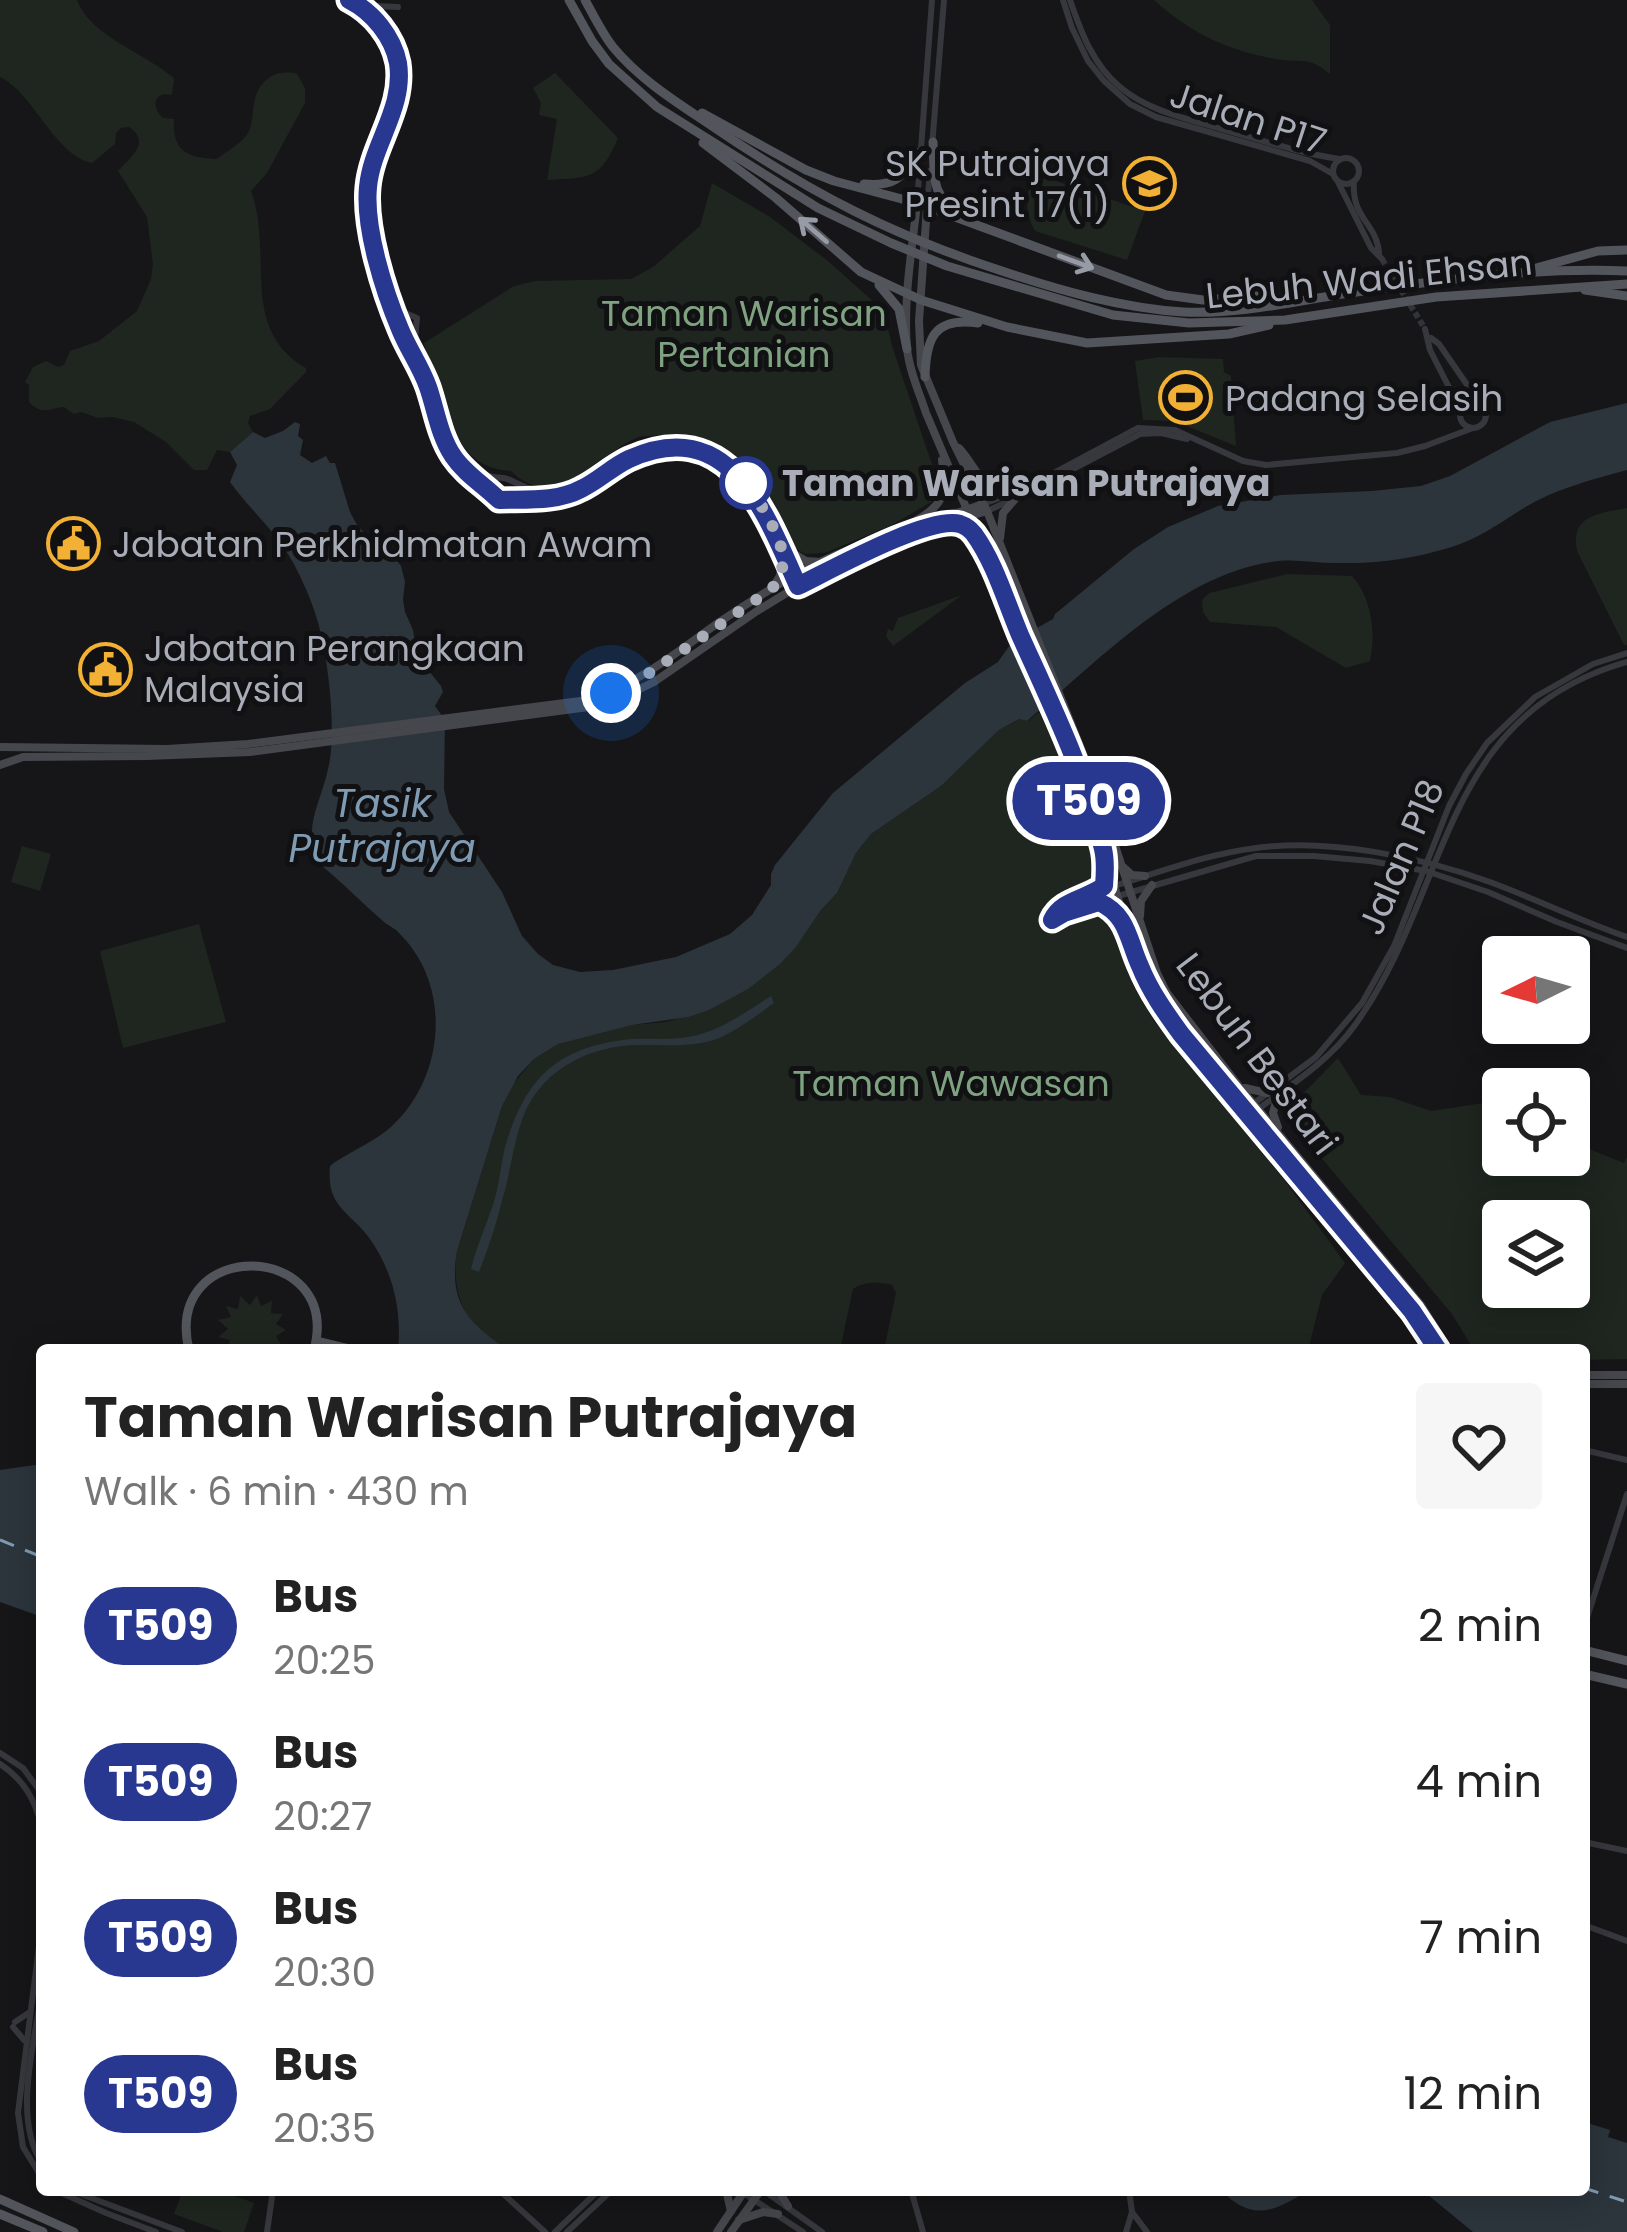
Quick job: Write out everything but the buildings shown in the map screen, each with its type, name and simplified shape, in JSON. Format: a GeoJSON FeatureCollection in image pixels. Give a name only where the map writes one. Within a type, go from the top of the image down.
{"type":"FeatureCollection","features":[{"type":"Feature","properties":{"kind":"main road","name":"Lebuh Wadi Ehsan"},"geometry":{"type":"LineString","coordinates":[[568,0],[609,64],[657,107],[818,208],[947,266],[1113,315],[1189,323],[1285,320],[1436,297],[1627,284]]}},
{"type":"Feature","properties":{"kind":"main road","name":"Lebuh Wadi Ehsan"},"geometry":{"type":"LineString","coordinates":[[585,0],[613,47],[638,73],[823,197],[910,238],[1042,285],[1183,312],[1238,311],[1367,290],[1512,275],[1627,271]]}},
{"type":"Feature","properties":{"kind":"main road"},"geometry":{"type":"LineString","coordinates":[[665,94],[806,170],[922,205],[1166,295],[1203,300],[1258,296],[1304,300]]}},
{"type":"Feature","properties":{"kind":"main road"},"geometry":{"type":"LineString","coordinates":[[657,107],[776,198],[847,260],[909,296],[1007,327],[1087,344],[1229,334],[1285,320]]}},
{"type":"Feature","properties":{"kind":"main road"},"geometry":{"type":"LineString","coordinates":[[933,142],[935,189],[942,201],[1032,246]]}},
{"type":"Feature","properties":{"kind":"main road"},"geometry":{"type":"LineString","coordinates":[[834,181],[875,185],[894,181],[920,152]]}},
{"type":"Feature","properties":{"kind":"main road","name":"Lebuh Bestari"},"geometry":{"type":"LineString","coordinates":[[922,205],[919,352],[925,377],[985,507],[1093,779],[1140,927],[1167,993],[1252,1109],[1280,1134],[1382,1256],[1445,1344]]}},
{"type":"Feature","properties":{"kind":"main road","name":"Lebuh Bestari"},"geometry":{"type":"LineString","coordinates":[[921,219],[909,283],[907,349],[913,374],[1082,781],[1138,964],[1159,1003],[1252,1109],[1434,1344]]}},
{"type":"Feature","properties":{"kind":"main road"},"geometry":{"type":"LineString","coordinates":[[1512,275],[1598,251],[1627,250]]}},
{"type":"Feature","properties":{"kind":"main road"},"geometry":{"type":"LineString","coordinates":[[874,279],[899,308],[907,349]]}},
{"type":"Feature","properties":{"kind":"main road"},"geometry":{"type":"LineString","coordinates":[[1559,287],[1627,296]]}},
{"type":"Feature","properties":{"kind":"main road"},"geometry":{"type":"LineString","coordinates":[[925,377],[928,346],[946,324],[963,321],[1007,327]]}},
{"type":"Feature","properties":{"kind":"main road"},"geometry":{"type":"LineString","coordinates":[[953,442],[990,489],[1013,496],[1000,522],[1001,552]]}},
{"type":"Feature","properties":{"kind":"main road"},"geometry":{"type":"LineString","coordinates":[[491,716],[568,711],[616,700],[654,682],[820,562],[930,513],[945,487],[940,445]]}},
{"type":"Feature","properties":{"kind":"main road"},"geometry":{"type":"LineString","coordinates":[[898,530],[985,507]]}},
{"type":"Feature","properties":{"kind":"main road"},"geometry":{"type":"LineString","coordinates":[[0,765],[23,757],[220,754],[588,700],[648,674],[772,589],[969,513]]}},
{"type":"Feature","properties":{"kind":"main road"},"geometry":{"type":"LineString","coordinates":[[950,523],[973,532],[990,566]]}},
{"type":"Feature","properties":{"kind":"main road"},"geometry":{"type":"LineString","coordinates":[[772,589],[786,552],[820,562]]}},
{"type":"Feature","properties":{"kind":"main road"},"geometry":{"type":"LineString","coordinates":[[0,748],[167,749],[288,743]]}},
{"type":"Feature","properties":{"kind":"main road"},"geometry":{"type":"LineString","coordinates":[[1104,853],[1104,886],[1096,898],[1126,925]]}},
{"type":"Feature","properties":{"kind":"main road"},"geometry":{"type":"LineString","coordinates":[[1119,860],[1132,875],[1145,876]]}},
{"type":"Feature","properties":{"kind":"main road"},"geometry":{"type":"LineString","coordinates":[[1140,927],[1142,901],[1152,885]]}},
{"type":"Feature","properties":{"kind":"main road"},"geometry":{"type":"LineString","coordinates":[[1238,1085],[1273,1094],[1280,1134]]}},
{"type":"Feature","properties":{"kind":"main road"},"geometry":{"type":"LineString","coordinates":[[188,1344],[188,1314],[200,1288],[220,1272],[248,1264],[282,1271],[303,1289],[314,1310],[316,1344]]}},
{"type":"Feature","properties":{"kind":"main road"},"geometry":{"type":"LineString","coordinates":[[1590,1376],[1627,1380]]}},
{"type":"Feature","properties":{"kind":"main road"},"geometry":{"type":"LineString","coordinates":[[1590,1383],[1627,1380]]}},
{"type":"Feature","properties":{"kind":"main road"},"geometry":{"type":"LineString","coordinates":[[1590,1652],[1627,1661]]}},
{"type":"Feature","properties":{"kind":"main road"},"geometry":{"type":"LineString","coordinates":[[1590,1675],[1627,1684]]}},
{"type":"Feature","properties":{"kind":"main road"},"geometry":{"type":"LineString","coordinates":[[727,2196],[731,2212]]}},
{"type":"Feature","properties":{"kind":"main road"},"geometry":{"type":"LineString","coordinates":[[717,2232],[739,2196]]}},
{"type":"Feature","properties":{"kind":"main road"},"geometry":{"type":"LineString","coordinates":[[730,2232],[758,2196]]}},
{"type":"Feature","properties":{"kind":"main road"},"geometry":{"type":"LineString","coordinates":[[782,2196],[788,2206]]}},
{"type":"Feature","properties":{"kind":"main road"},"geometry":{"type":"LineString","coordinates":[[0,2199],[74,2232]]}},
{"type":"Feature","properties":{"kind":"main road"},"geometry":{"type":"LineString","coordinates":[[738,2221],[763,2212],[778,2214]]}},
{"type":"Feature","properties":{"kind":"main road"},"geometry":{"type":"LineString","coordinates":[[0,2214],[43,2232]]}},
{"type":"Feature","properties":{"kind":"street"},"geometry":{"type":"LineString","coordinates":[[349,0],[397,7],[388,32]]}},
{"type":"Feature","properties":{"kind":"street","name":"Lebuh Bestari"},"geometry":{"type":"LineString","coordinates":[[922,205],[920,152],[932,0]]}},
{"type":"Feature","properties":{"kind":"street","name":"Lebuh Bestari"},"geometry":{"type":"LineString","coordinates":[[922,205],[933,142],[944,0]]}},
{"type":"Feature","properties":{"kind":"street","name":"Jalan P17"},"geometry":{"type":"LineString","coordinates":[[1066,0],[1100,65],[1132,96],[1167,112],[1302,153],[1339,159]]}},
{"type":"Feature","properties":{"kind":"street","name":"Jalan P17"},"geometry":{"type":"LineString","coordinates":[[1066,0],[1072,28],[1088,61],[1130,104],[1156,117],[1310,161],[1335,178]]}},
{"type":"Feature","properties":{"kind":"street"},"geometry":{"type":"LineString","coordinates":[[368,6],[383,16],[395,52],[399,88],[367,194],[378,257],[400,329],[428,386],[451,453],[499,500],[565,496],[645,453],[692,450],[729,467],[742,479],[786,552]]}},
{"type":"Feature","properties":{"kind":"street"},"geometry":{"type":"LineString","coordinates":[[368,6],[402,52],[406,86],[376,194],[379,228],[402,312],[417,318],[416,343],[434,380],[445,424],[467,463],[513,484],[554,491],[648,445],[690,443],[733,463],[756,485],[798,580]]}},
{"type":"Feature","properties":{"kind":"street"},"geometry":{"type":"LineString","coordinates":[[1351,158],[1358,165],[1354,202],[1379,244],[1380,256],[1363,235],[1335,178],[1333,166],[1339,159],[1351,158]]}},
{"type":"Feature","properties":{"kind":"street"},"geometry":{"type":"LineString","coordinates":[[1335,178],[1346,184],[1354,181]]}},
{"type":"Feature","properties":{"kind":"street"},"geometry":{"type":"LineString","coordinates":[[1013,496],[1132,430],[1175,430],[1266,465],[1380,456],[1425,446],[1473,428],[1485,422],[1481,405],[1427,332],[1430,350],[1461,415],[1467,427],[1473,428]]}},
{"type":"Feature","properties":{"kind":"street"},"geometry":{"type":"LineString","coordinates":[[1457,434],[1461,415],[1470,403],[1481,405]]}},
{"type":"Feature","properties":{"kind":"street"},"geometry":{"type":"LineString","coordinates":[[985,507],[1110,441]]}},
{"type":"Feature","properties":{"kind":"street"},"geometry":{"type":"LineString","coordinates":[[492,491],[498,479]]}},
{"type":"Feature","properties":{"kind":"street"},"geometry":{"type":"LineString","coordinates":[[508,499],[513,484]]}},
{"type":"Feature","properties":{"kind":"street","name":"Jalan P18"},"geometry":{"type":"LineString","coordinates":[[1252,1109],[1323,1060],[1353,1028],[1400,949],[1449,806],[1487,743],[1534,697],[1593,664],[1627,653]]}},
{"type":"Feature","properties":{"kind":"street","name":"Jalan P18"},"geometry":{"type":"LineString","coordinates":[[1430,868],[1462,798],[1500,740],[1540,704],[1587,676],[1627,662]]}},
{"type":"Feature","properties":{"kind":"street"},"geometry":{"type":"LineString","coordinates":[[1128,887],[1145,876],[1262,847],[1359,850],[1492,883],[1627,937]]}},
{"type":"Feature","properties":{"kind":"street"},"geometry":{"type":"LineString","coordinates":[[1115,891],[1256,856],[1370,861],[1430,868],[1627,948]]}},
{"type":"Feature","properties":{"kind":"street"},"geometry":{"type":"LineString","coordinates":[[1590,1451],[1627,1460]]}},
{"type":"Feature","properties":{"kind":"street"},"geometry":{"type":"LineString","coordinates":[[1590,1609],[1627,1494]]}},
{"type":"Feature","properties":{"kind":"street"},"geometry":{"type":"LineString","coordinates":[[0,1753],[23,1768],[36,1786]]}},
{"type":"Feature","properties":{"kind":"street"},"geometry":{"type":"LineString","coordinates":[[0,1764],[16,1775],[36,1806]]}},
{"type":"Feature","properties":{"kind":"street"},"geometry":{"type":"LineString","coordinates":[[1590,1843],[1627,1851]]}},
{"type":"Feature","properties":{"kind":"street"},"geometry":{"type":"LineString","coordinates":[[1590,1927],[1627,1941]]}},
{"type":"Feature","properties":{"kind":"street"},"geometry":{"type":"LineString","coordinates":[[36,1967],[19,2101],[19,2130],[36,2170]]}},
{"type":"Feature","properties":{"kind":"street"},"geometry":{"type":"LineString","coordinates":[[26,2043],[14,2025],[30,2012]]}},
{"type":"Feature","properties":{"kind":"street"},"geometry":{"type":"LineString","coordinates":[[36,2038],[26,2118],[36,2152]]}},
{"type":"Feature","properties":{"kind":"street"},"geometry":{"type":"LineString","coordinates":[[68,2196],[156,2232]]}},
{"type":"Feature","properties":{"kind":"street"},"geometry":{"type":"LineString","coordinates":[[86,2196],[182,2232]]}},
{"type":"Feature","properties":{"kind":"street"},"geometry":{"type":"LineString","coordinates":[[267,2232],[272,2196]]}},
{"type":"Feature","properties":{"kind":"street"},"geometry":{"type":"LineString","coordinates":[[506,2196],[541,2232]]}},
{"type":"Feature","properties":{"kind":"street"},"geometry":{"type":"LineString","coordinates":[[555,2232],[593,2196]]}},
{"type":"Feature","properties":{"kind":"street"},"geometry":{"type":"LineString","coordinates":[[568,2232],[606,2196]]}},
{"type":"Feature","properties":{"kind":"street"},"geometry":{"type":"LineString","coordinates":[[763,2196],[803,2232]]}},
{"type":"Feature","properties":{"kind":"street"},"geometry":{"type":"LineString","coordinates":[[766,2196],[822,2232]]}},
{"type":"Feature","properties":{"kind":"street"},"geometry":{"type":"LineString","coordinates":[[912,2196],[923,2232]]}},
{"type":"Feature","properties":{"kind":"street"},"geometry":{"type":"LineString","coordinates":[[1126,2232],[1132,2212],[1130,2196]]}},
{"type":"Feature","properties":{"kind":"street"},"geometry":{"type":"LineString","coordinates":[[1132,2212],[1145,2232]]}},
{"type":"Feature","properties":{"kind":"green space"},"geometry":{"type":"Polygon","coordinates":[[[0,0],[77,0],[106,34],[174,78],[172,95],[158,98],[157,109],[163,118],[174,119],[179,146],[198,157],[217,159],[245,137],[256,95],[269,78],[297,74],[305,88],[305,103],[267,173],[251,191],[265,311],[285,352],[306,372],[270,409],[250,416],[253,432],[230,452],[217,450],[207,470],[194,470],[166,442],[134,422],[74,414],[64,407],[42,410],[29,402],[25,382],[33,367],[46,361],[64,365],[70,351],[99,341],[137,311],[153,264],[147,217],[118,171],[137,149],[139,138],[129,127],[121,128],[115,144],[92,163],[66,148],[23,96],[0,77],[0,0]]]}},
{"type":"Feature","properties":{"kind":"green space"},"geometry":{"type":"Polygon","coordinates":[[[1154,0],[1312,0],[1330,25],[1330,74],[1310,62],[1226,45],[1195,31],[1154,0]]]}},
{"type":"Feature","properties":{"kind":"green space"},"geometry":{"type":"Polygon","coordinates":[[[555,73],[618,138],[599,169],[583,177],[547,180],[557,119],[539,115],[541,103],[533,88],[555,73]]]}},
{"type":"Feature","properties":{"kind":"green space"},"geometry":{"type":"Polygon","coordinates":[[[1035,174],[1145,211],[1127,260],[1035,231],[1027,202],[1035,174]]]}},
{"type":"Feature","properties":{"kind":"green space","name":"Taman Warisan Pertanian"},"geometry":{"type":"Polygon","coordinates":[[[712,183],[770,217],[884,311],[939,485],[933,501],[892,525],[825,553],[805,554],[793,547],[752,473],[732,453],[700,438],[640,437],[574,478],[543,487],[479,461],[459,440],[424,343],[514,286],[535,281],[631,279],[653,267],[700,226],[712,183]]]}},
{"type":"Feature","properties":{"kind":"green space","name":"Padang Selasih"},"geometry":{"type":"Polygon","coordinates":[[[1223,359],[1224,372],[1231,376],[1236,446],[1174,421],[1143,420],[1135,361],[1223,359]]]}},
{"type":"Feature","properties":{"kind":"green space"},"geometry":{"type":"Polygon","coordinates":[[[1627,508],[1624,645],[1576,541],[1577,531],[1588,519],[1627,508]]]}},
{"type":"Feature","properties":{"kind":"green space"},"geometry":{"type":"Polygon","coordinates":[[[1287,574],[1352,576],[1371,616],[1370,661],[1346,668],[1276,627],[1210,622],[1203,612],[1202,600],[1209,593],[1287,574]]]}},
{"type":"Feature","properties":{"kind":"green space"},"geometry":{"type":"Polygon","coordinates":[[[962,595],[893,646],[886,636],[898,618],[962,595]]]}},
{"type":"Feature","properties":{"kind":"green space","name":"Taman Wawasan"},"geometry":{"type":"Polygon","coordinates":[[[1039,712],[1075,788],[1112,932],[1135,989],[1154,1021],[1285,1181],[1345,1263],[1322,1295],[1310,1344],[885,1344],[896,1293],[892,1285],[877,1283],[853,1289],[841,1344],[497,1344],[481,1333],[459,1296],[457,1251],[502,1106],[534,1059],[582,1036],[709,1010],[796,947],[837,893],[871,834],[941,786],[999,730],[1020,719],[1028,721],[1039,712]]]}},
{"type":"Feature","properties":{"kind":"green space"},"geometry":{"type":"Polygon","coordinates":[[[22,846],[51,854],[40,891],[11,882],[22,846]]]}},
{"type":"Feature","properties":{"kind":"green space"},"geometry":{"type":"Polygon","coordinates":[[[199,924],[226,1022],[123,1048],[100,951],[199,924]]]}},
{"type":"Feature","properties":{"kind":"green space"},"geometry":{"type":"Polygon","coordinates":[[[1338,1058],[1361,1095],[1390,1097],[1431,1111],[1482,1103],[1482,1176],[1590,1176],[1590,1149],[1624,1163],[1627,1157],[1627,1359],[1590,1360],[1590,1344],[1470,1344],[1452,1314],[1284,1113],[1338,1058]]]}},
{"type":"Feature","properties":{"kind":"green space"},"geometry":{"type":"Polygon","coordinates":[[[257,1295],[261,1306],[272,1301],[271,1313],[283,1314],[276,1324],[286,1330],[276,1336],[281,1344],[228,1344],[230,1340],[218,1337],[228,1329],[218,1320],[231,1317],[226,1306],[238,1309],[240,1296],[250,1305],[257,1295]]]}},
{"type":"Feature","properties":{"kind":"green space"},"geometry":{"type":"Polygon","coordinates":[[[181,2196],[235,2196],[254,2203],[244,2232],[223,2232],[174,2214],[181,2196]]]}},
{"type":"Feature","properties":{"kind":"water","name":"Tasik Putrajaya"},"geometry":{"type":"Polygon","coordinates":[[[1627,403],[1627,470],[1542,498],[1486,532],[1423,555],[1379,562],[1271,562],[1203,585],[1140,625],[1027,721],[1019,719],[999,730],[941,786],[871,834],[837,893],[796,947],[748,989],[688,1017],[558,1044],[534,1059],[518,1076],[502,1106],[457,1251],[456,1284],[464,1310],[500,1344],[398,1344],[399,1320],[390,1278],[370,1239],[336,1200],[330,1166],[385,1132],[409,1107],[432,1058],[434,1005],[416,955],[397,931],[321,865],[315,852],[312,828],[332,742],[326,662],[315,612],[294,565],[230,482],[237,465],[230,452],[253,432],[265,438],[295,422],[300,424],[300,455],[312,463],[326,456],[335,463],[357,525],[401,566],[405,612],[417,656],[443,692],[435,706],[445,720],[444,789],[449,812],[502,892],[522,936],[553,965],[580,972],[676,957],[730,934],[752,915],[771,885],[775,865],[833,793],[965,683],[998,662],[1012,642],[1053,619],[1134,549],[1168,527],[1218,506],[1281,495],[1421,486],[1450,476],[1550,422],[1627,403]]]}},
{"type":"Feature","properties":{"kind":"water"},"geometry":{"type":"Polygon","coordinates":[[[771,996],[774,1003],[719,1038],[693,1044],[609,1048],[575,1060],[546,1081],[521,1123],[479,1272],[471,1269],[514,1122],[546,1071],[599,1044],[710,1031],[771,996]]]}},
{"type":"Feature","properties":{"kind":"water"},"geometry":{"type":"Polygon","coordinates":[[[36,1465],[36,1615],[0,1602],[0,1470],[36,1465]]]}},
{"type":"Feature","properties":{"kind":"water"},"geometry":{"type":"Polygon","coordinates":[[[1590,2124],[1610,2130],[1608,2137],[1627,2143],[1627,2232],[1473,2232],[1429,2196],[1590,2196],[1590,2124]]]}},
{"type":"Feature","properties":{"kind":"water"},"geometry":{"type":"Polygon","coordinates":[[[1228,2196],[1298,2196],[1263,2210],[1228,2196]]]}},
{"type":"Feature","properties":{"kind":"ferry route"},"geometry":{"type":"LineString","coordinates":[[0,1540],[36,1555]]}},
{"type":"Feature","properties":{"kind":"ferry route"},"geometry":{"type":"LineString","coordinates":[[1590,2190],[1627,2202]]}},
{"type":"Feature","properties":{"kind":"tunnel"},"geometry":{"type":"LineString","coordinates":[[1382,259],[1425,329]]}},
{"type":"Feature","properties":{"kind":"bus line","name":"T509"},"geometry":{"type":"LineString","coordinates":[[349,0],[377,22],[398,62],[394,111],[370,174],[370,222],[400,329],[428,386],[439,427],[463,469],[499,500],[554,498],[577,492],[645,453],[692,450],[729,467],[752,489],[798,586],[903,536],[950,523],[973,532],[1067,742],[1104,853],[1104,886],[1060,908],[1052,920],[1099,902],[1116,912],[1126,925],[1138,964],[1181,1034],[1436,1344]]}},
{"type":"Feature","properties":{"kind":"place","name":"SK Putrajaya Presint 17(1)"},"geometry":{"type":"Point","coordinates":[1149,184]}},
{"type":"Feature","properties":{"kind":"place","name":"Padang Selasih"},"geometry":{"type":"Point","coordinates":[1186,398]}},
{"type":"Feature","properties":{"kind":"place","name":"Taman Warisan Putrajaya"},"geometry":{"type":"Point","coordinates":[746,483]}},
{"type":"Feature","properties":{"kind":"place","name":"Jabatan Perkhidmatan Awam"},"geometry":{"type":"Point","coordinates":[73,544]}},
{"type":"Feature","properties":{"kind":"place","name":"Jabatan Perangkaan Malaysia"},"geometry":{"type":"Point","coordinates":[105,669]}},
{"type":"Feature","properties":{"kind":"route"},"geometry":{"type":"LineString","coordinates":[[611,693],[648,674],[772,589],[780,576],[783,553],[752,489],[742,479],[746,483]]}}]}
